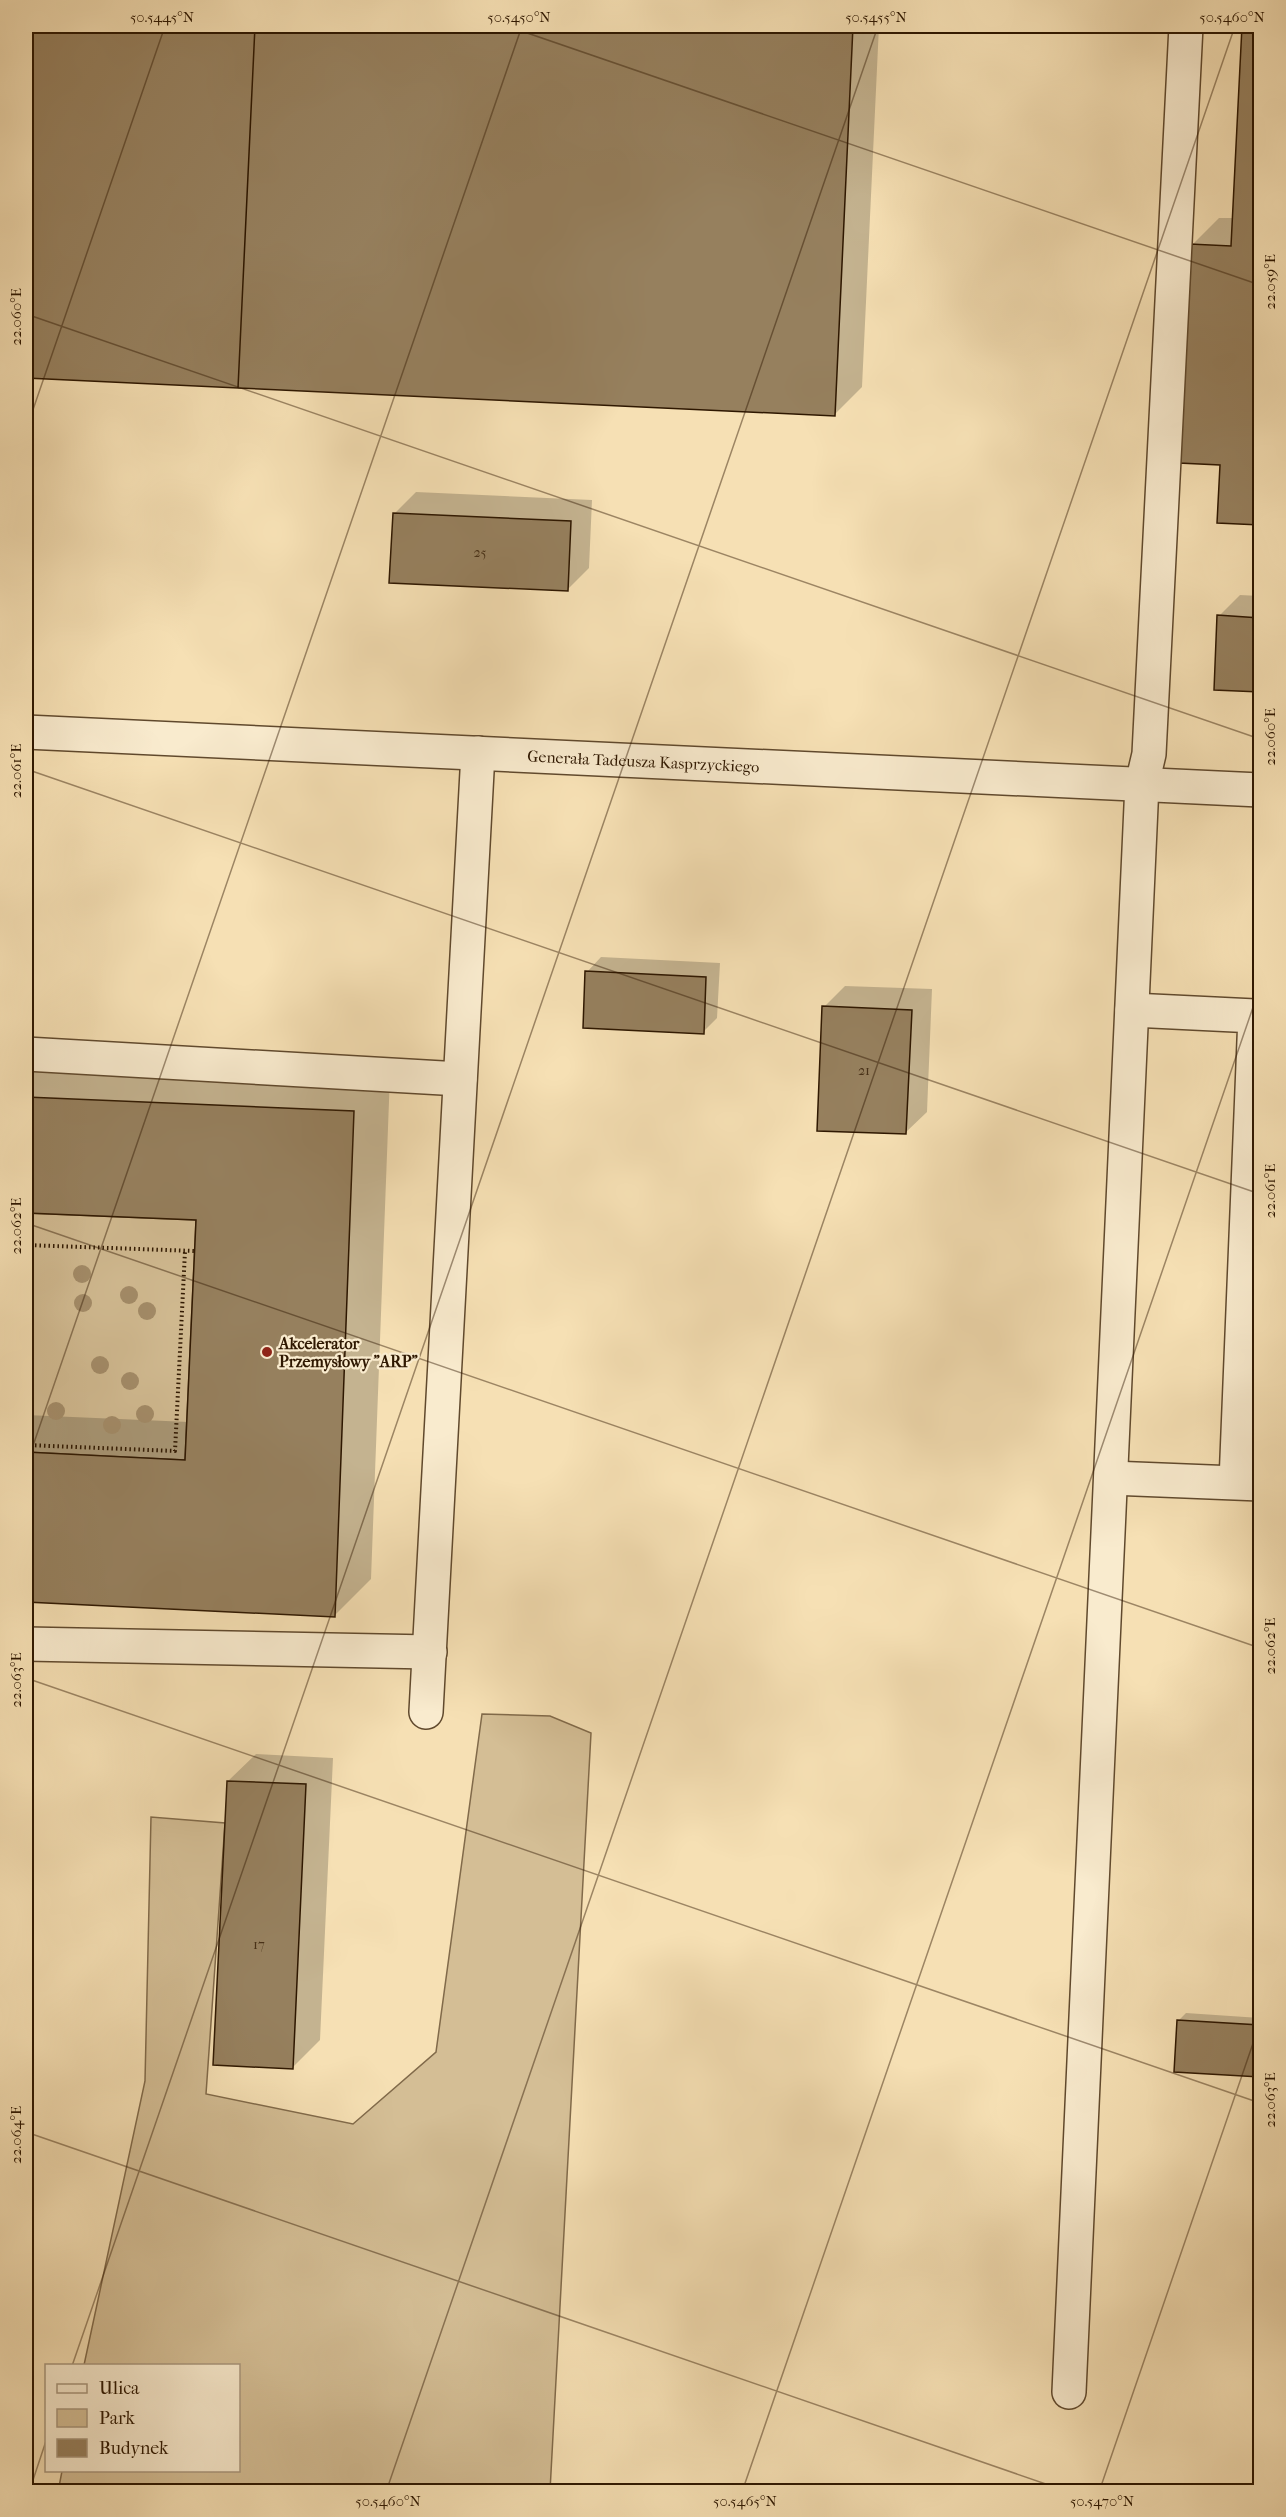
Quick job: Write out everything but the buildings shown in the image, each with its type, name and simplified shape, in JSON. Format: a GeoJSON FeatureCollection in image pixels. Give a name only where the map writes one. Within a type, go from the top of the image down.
{"type":"FeatureCollection","features":[{"type":"Feature","properties":{"kind":"street"},"geometry":{"type":"LineString","coordinates":[[1068,2392],[1142,784],[1149,754],[1186,26]]}},
{"type":"Feature","properties":{"kind":"street","name":"Generała Tadeusza Kasprzyckiego"},"geometry":{"type":"LineString","coordinates":[[26,732],[1260,790]]}},
{"type":"Feature","properties":{"kind":"street"},"geometry":{"type":"LineString","coordinates":[[426,1712],[478,753]]}},
{"type":"Feature","properties":{"kind":"street"},"geometry":{"type":"LineString","coordinates":[[1111,1478],[1248,1483],[1255,1016],[1132,1011]]}},
{"type":"Feature","properties":{"kind":"street"},"geometry":{"type":"LineString","coordinates":[[26,1054],[460,1079]]}},
{"type":"Feature","properties":{"kind":"street"},"geometry":{"type":"LineString","coordinates":[[26,1644],[429,1652]]}},
{"type":"Feature","properties":{"kind":"path"},"geometry":{"type":"LineString","coordinates":[[26,1245],[194,1251]]}},
{"type":"Feature","properties":{"kind":"path"},"geometry":{"type":"LineString","coordinates":[[26,1444],[176,1451],[185,1251]]}},
{"type":"Feature","properties":{"kind":"green space"},"geometry":{"type":"Polygon","coordinates":[[[26,1213],[196,1220],[185,1460],[26,1452],[26,1213]]]}},
{"type":"Feature","properties":{"kind":"green space"},"geometry":{"type":"Polygon","coordinates":[[[482,1714],[550,1716],[591,1733],[550,2491],[58,2492],[62,2472],[240,2472],[240,2364],[84,2364],[145,2081],[151,1817],[225,1823],[206,2094],[353,2124],[436,2052],[482,1714]]]}},
{"type":"Feature","properties":{"kind":"place","name":"Akcelerator Przemysłowy \"ARP\""},"geometry":{"type":"Point","coordinates":[267,1352]}}]}
